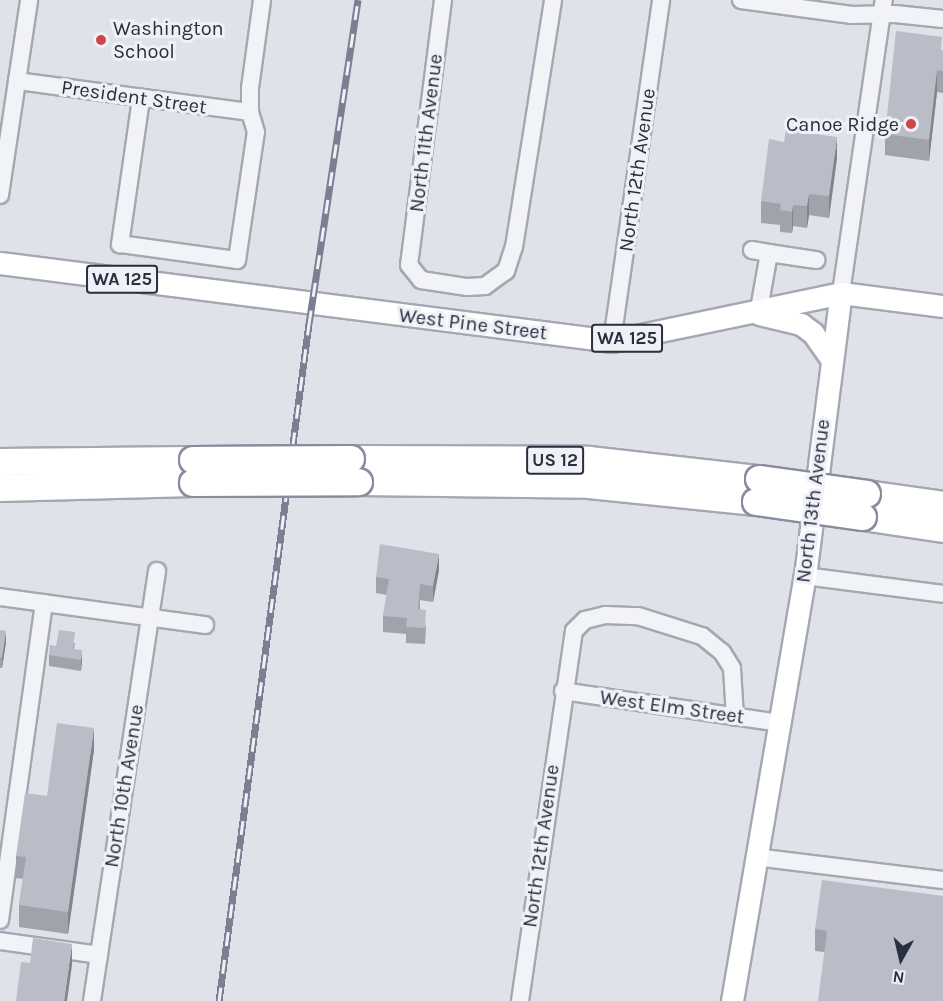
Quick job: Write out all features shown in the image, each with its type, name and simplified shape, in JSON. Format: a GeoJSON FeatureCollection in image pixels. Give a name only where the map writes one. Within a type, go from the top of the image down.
{"type":"FeatureCollection","features":[{"type":"Feature","properties":{"kind":"highway","name":"US 12"},"geometry":{"type":"LineString","coordinates":[[8,462],[193,471],[355,471],[589,485],[758,490],[865,506],[943,529]]}},
{"type":"Feature","properties":{"kind":"highway","name":"US 12"},"geometry":{"type":"LineString","coordinates":[[9,487],[193,471]]}},
{"type":"Feature","properties":{"kind":"highway","name":"US 12"},"geometry":{"type":"LineString","coordinates":[[865,506],[943,505]]}},
{"type":"Feature","properties":{"kind":"main road","name":"West Pine Street"},"geometry":{"type":"LineString","coordinates":[[0,263],[612,341],[751,310],[841,293],[943,306]]}},
{"type":"Feature","properties":{"kind":"main road","name":"North 13th Avenue"},"geometry":{"type":"LineString","coordinates":[[732,1001],[805,576],[841,293]]}},
{"type":"Feature","properties":{"kind":"main road","name":"WA 125"},"geometry":{"type":"LineString","coordinates":[[751,310],[801,324],[813,333],[831,358]]}},
{"type":"Feature","properties":{"kind":"street"},"geometry":{"type":"LineString","coordinates":[[0,195],[29,0]]}},
{"type":"Feature","properties":{"kind":"street"},"geometry":{"type":"LineString","coordinates":[[141,99],[120,244],[237,260],[256,132],[250,112],[262,0]]}},
{"type":"Feature","properties":{"kind":"street","name":"North 11th Avenue"},"geometry":{"type":"LineString","coordinates":[[443,0],[409,265],[421,280],[467,287],[485,286],[506,271],[514,247],[553,0]]}},
{"type":"Feature","properties":{"kind":"street","name":"North 12th Avenue"},"geometry":{"type":"LineString","coordinates":[[612,341],[661,0]]}},
{"type":"Feature","properties":{"kind":"street"},"geometry":{"type":"LineString","coordinates":[[741,0],[852,15],[883,8],[943,19]]}},
{"type":"Feature","properties":{"kind":"street","name":"North 13th Avenue"},"geometry":{"type":"LineString","coordinates":[[841,293],[883,8]]}},
{"type":"Feature","properties":{"kind":"street","name":"President Street"},"geometry":{"type":"LineString","coordinates":[[17,81],[250,112]]}},
{"type":"Feature","properties":{"kind":"street"},"geometry":{"type":"LineString","coordinates":[[751,310],[760,251],[816,260]]}},
{"type":"Feature","properties":{"kind":"street","name":"North 10th Avenue"},"geometry":{"type":"LineString","coordinates":[[92,1001],[157,571]]}},
{"type":"Feature","properties":{"kind":"street"},"geometry":{"type":"LineString","coordinates":[[805,576],[943,594]]}},
{"type":"Feature","properties":{"kind":"street"},"geometry":{"type":"LineString","coordinates":[[0,597],[205,625]]}},
{"type":"Feature","properties":{"kind":"street"},"geometry":{"type":"LineString","coordinates":[[0,921],[44,603]]}},
{"type":"Feature","properties":{"kind":"street","name":"North 12th Avenue"},"geometry":{"type":"LineString","coordinates":[[519,1001],[563,691],[574,631],[585,620],[605,615],[638,616],[702,636],[722,652],[732,668],[735,717]]}},
{"type":"Feature","properties":{"kind":"street","name":"West Elm Street"},"geometry":{"type":"LineString","coordinates":[[563,691],[780,723]]}},
{"type":"Feature","properties":{"kind":"street"},"geometry":{"type":"LineString","coordinates":[[756,857],[943,880]]}},
{"type":"Feature","properties":{"kind":"street"},"geometry":{"type":"LineString","coordinates":[[0,940],[99,955]]}},
{"type":"Feature","properties":{"kind":"building","name":"Canoe Ridge"},"geometry":{"type":"Polygon","coordinates":[[[896,31],[942,37],[943,71],[937,70],[929,140],[885,134],[896,31]]]}},
{"type":"Feature","properties":{"kind":"building"},"geometry":{"type":"Polygon","coordinates":[[[786,130],[837,137],[829,196],[809,194],[807,206],[793,205],[792,212],[780,210],[781,204],[761,201],[769,139],[784,142],[786,130]]]}},
{"type":"Feature","properties":{"kind":"building"},"geometry":{"type":"Polygon","coordinates":[[[380,544],[439,554],[433,586],[420,584],[418,609],[426,610],[425,628],[406,627],[407,618],[383,616],[389,579],[376,577],[380,544]]]}},
{"type":"Feature","properties":{"kind":"building"},"geometry":{"type":"Polygon","coordinates":[[[0,630],[6,631],[2,657],[0,657],[0,630]]]}},
{"type":"Feature","properties":{"kind":"building"},"geometry":{"type":"Polygon","coordinates":[[[59,630],[75,632],[73,649],[82,650],[81,660],[49,655],[50,645],[56,646],[59,630]]]}},
{"type":"Feature","properties":{"kind":"building"},"geometry":{"type":"Polygon","coordinates":[[[57,723],[94,728],[68,912],[19,905],[26,857],[16,856],[25,793],[47,796],[57,723]]]}},
{"type":"Feature","properties":{"kind":"building"},"geometry":{"type":"Polygon","coordinates":[[[822,880],[943,896],[943,1001],[818,1001],[827,931],[815,929],[822,880]]]}},
{"type":"Feature","properties":{"kind":"building"},"geometry":{"type":"Polygon","coordinates":[[[33,938],[72,944],[64,1001],[16,1001],[21,962],[30,963],[33,938]]]}},
{"type":"Feature","properties":{"kind":"railway"},"geometry":{"type":"LineString","coordinates":[[219,1001],[309,324],[358,0]]}},
{"type":"Feature","properties":{"kind":"place","name":"Washington School"},"geometry":{"type":"Point","coordinates":[101,40]}},
{"type":"Feature","properties":{"kind":"place","name":"Canoe Ridge"},"geometry":{"type":"Point","coordinates":[911,124]}}]}
